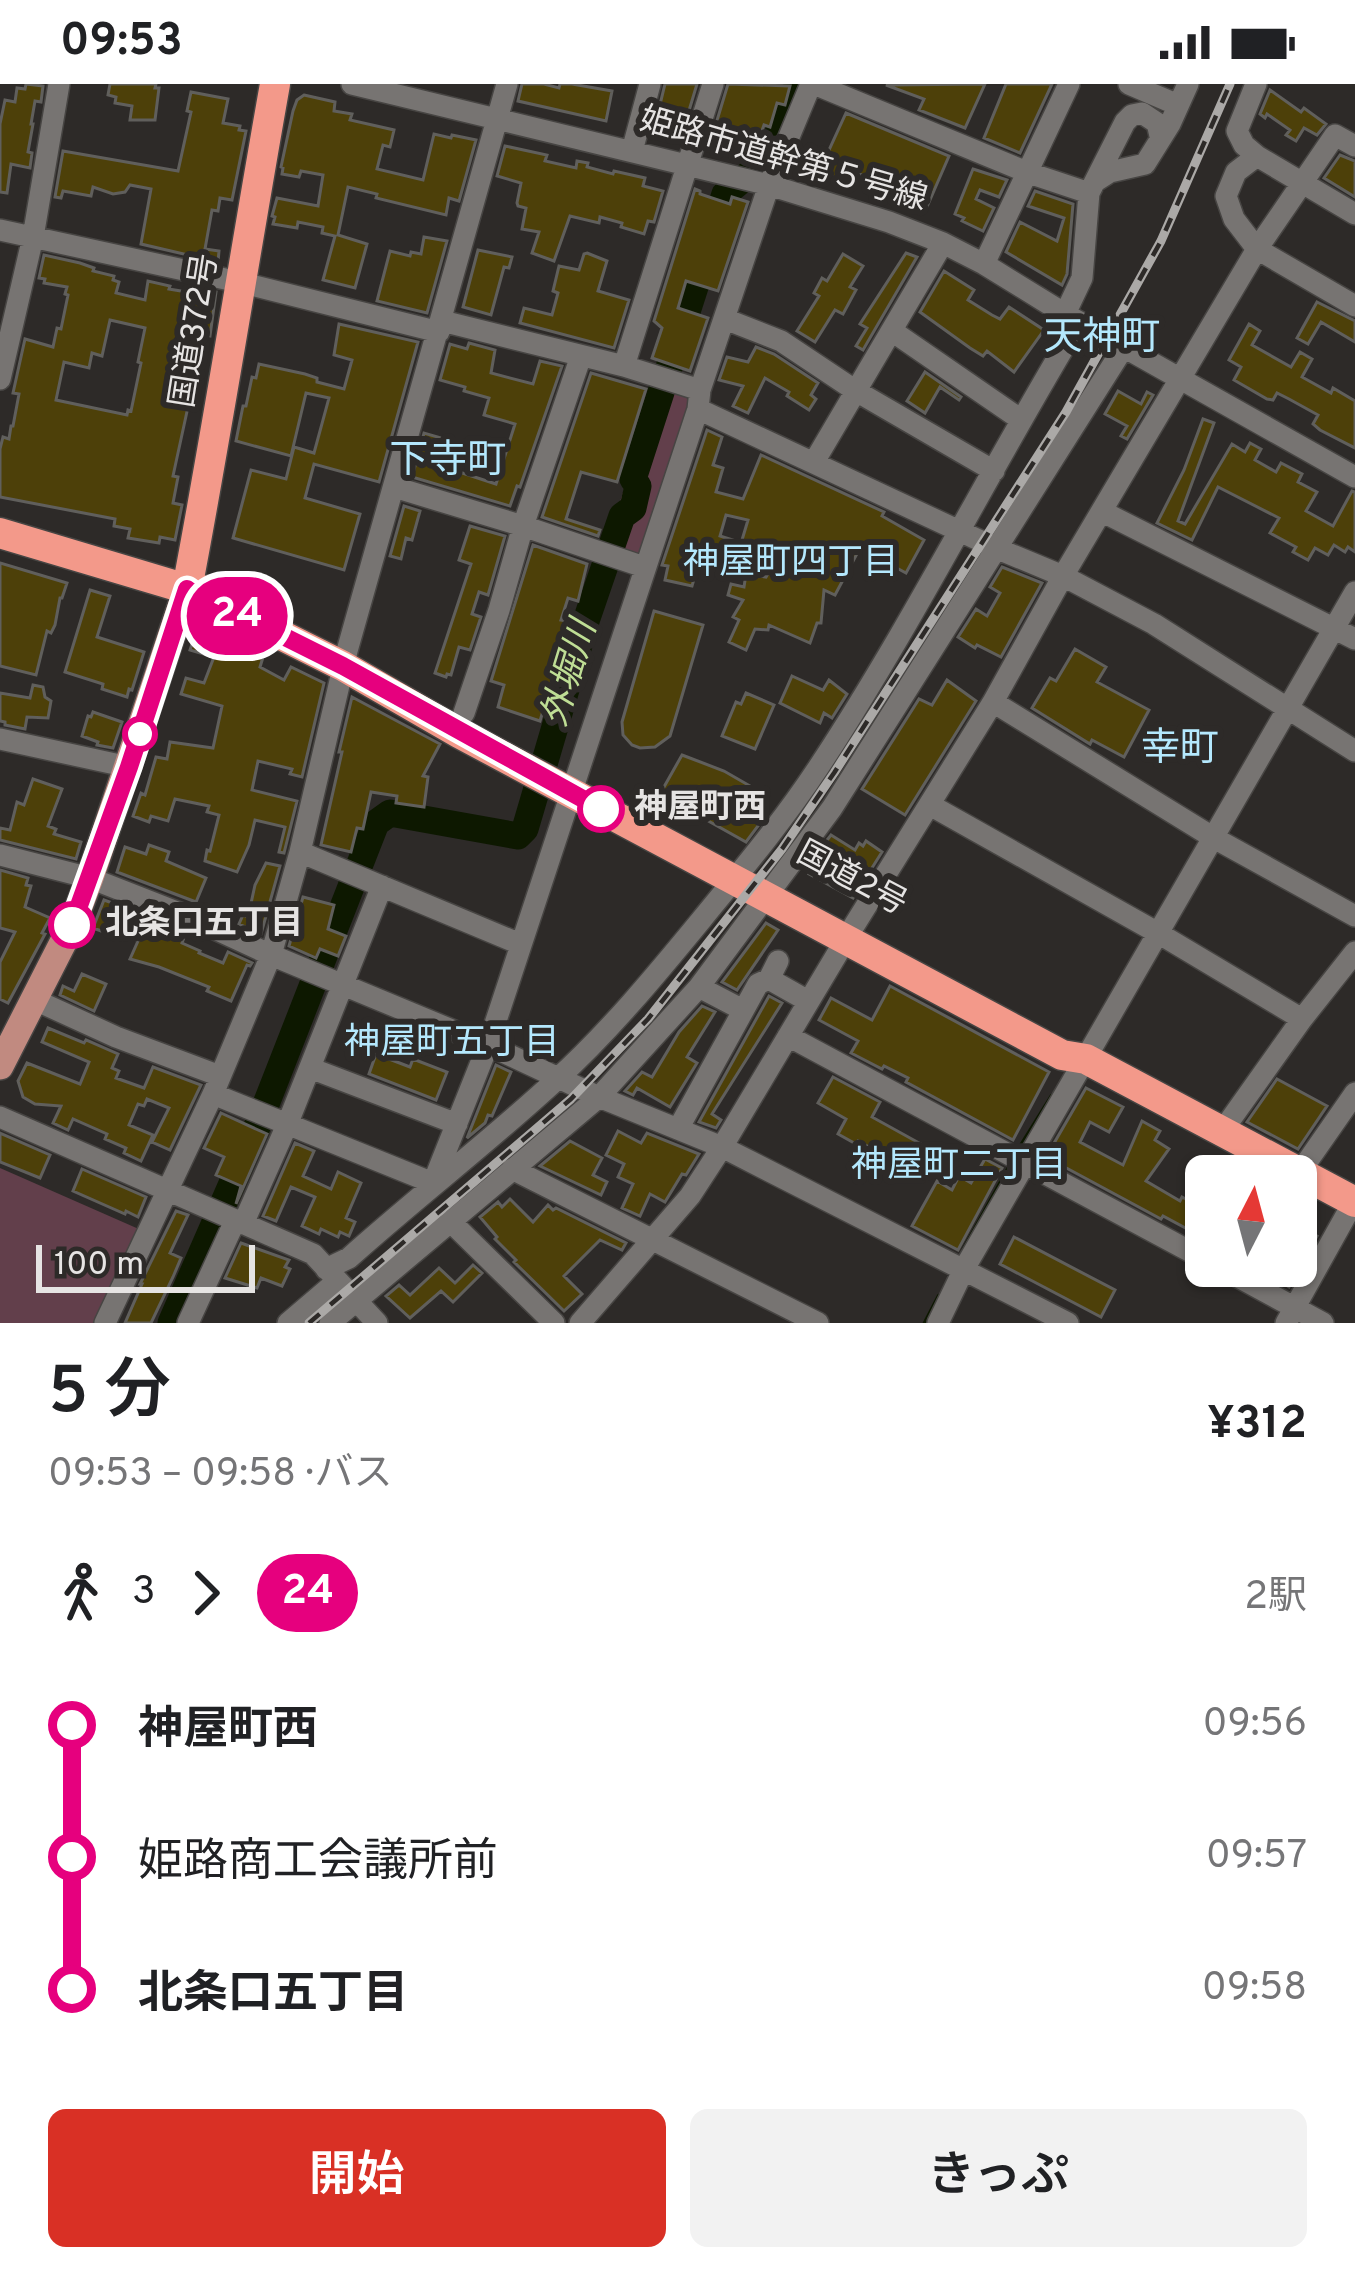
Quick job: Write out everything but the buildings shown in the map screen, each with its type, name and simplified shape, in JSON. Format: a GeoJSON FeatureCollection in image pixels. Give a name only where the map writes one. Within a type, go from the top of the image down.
{"type":"FeatureCollection","features":[{"type":"Feature","properties":{"kind":"highway","name":"国道372号"},"geometry":{"type":"LineString","coordinates":[[187,589],[275,84]]}},
{"type":"Feature","properties":{"kind":"highway","name":"国道2号"},"geometry":{"type":"LineString","coordinates":[[0,533],[187,589],[218,591],[850,932],[1071,1038],[1086,1059],[1269,1155]]}},
{"type":"Feature","properties":{"kind":"highway","name":"国道2号"},"geometry":{"type":"LineString","coordinates":[[345,659],[464,713],[575,783]]}},
{"type":"Feature","properties":{"kind":"highway","name":"国道2号"},"geometry":{"type":"LineString","coordinates":[[1317,1181],[1355,1201]]}},
{"type":"Feature","properties":{"kind":"main road"},"geometry":{"type":"LineString","coordinates":[[0,1066],[72,925],[187,589]]}},
{"type":"Feature","properties":{"kind":"street"},"geometry":{"type":"LineString","coordinates":[[0,379],[33,237],[59,84]]}},
{"type":"Feature","properties":{"kind":"street","name":"姫路市道幹第５号線"},"geometry":{"type":"LineString","coordinates":[[352,84],[769,185],[943,243],[1355,477]]}},
{"type":"Feature","properties":{"kind":"street"},"geometry":{"type":"LineString","coordinates":[[105,1323],[271,955],[345,659],[507,84]]}},
{"type":"Feature","properties":{"kind":"street"},"geometry":{"type":"LineString","coordinates":[[632,151],[650,84]]}},
{"type":"Feature","properties":{"kind":"street"},"geometry":{"type":"LineString","coordinates":[[624,366],[713,84]]}},
{"type":"Feature","properties":{"kind":"street"},"geometry":{"type":"LineString","coordinates":[[433,1183],[488,1045],[769,185],[812,84],[1029,173],[1092,187]]}},
{"type":"Feature","properties":{"kind":"street"},"geometry":{"type":"LineString","coordinates":[[984,264],[1069,84]]}},
{"type":"Feature","properties":{"kind":"street"},"geometry":{"type":"LineString","coordinates":[[1092,187],[1110,172],[1145,164],[1183,94],[1129,84]]}},
{"type":"Feature","properties":{"kind":"street"},"geometry":{"type":"LineString","coordinates":[[1256,84],[1237,131],[1244,145],[1355,214]]}},
{"type":"Feature","properties":{"kind":"street"},"geometry":{"type":"LineString","coordinates":[[288,1323],[349,1258],[558,1078],[659,971],[817,770],[994,471],[1072,318],[1082,278],[1092,187],[1122,126],[1132,115],[1142,113],[1154,119],[1160,136]]}},
{"type":"Feature","properties":{"kind":"street"},"geometry":{"type":"LineString","coordinates":[[580,1323],[690,1196],[722,1148],[993,702],[1257,249],[1335,135],[1355,146]]}},
{"type":"Feature","properties":{"kind":"street"},"geometry":{"type":"LineString","coordinates":[[1256,156],[1236,172],[1226,196],[1234,219],[1257,249],[1355,306]]}},
{"type":"Feature","properties":{"kind":"street"},"geometry":{"type":"LineString","coordinates":[[0,230],[624,366],[699,399],[814,462],[1063,576],[1154,624],[1355,751]]}},
{"type":"Feature","properties":{"kind":"street"},"geometry":{"type":"LineString","coordinates":[[814,462],[943,243]]}},
{"type":"Feature","properties":{"kind":"street"},"geometry":{"type":"LineString","coordinates":[[725,319],[781,341],[856,391],[994,471]]}},
{"type":"Feature","properties":{"kind":"street"},"geometry":{"type":"LineString","coordinates":[[892,331],[1020,419]]}},
{"type":"Feature","properties":{"kind":"street"},"geometry":{"type":"LineString","coordinates":[[331,1323],[599,1097],[699,987],[832,808],[1124,347]]}},
{"type":"Feature","properties":{"kind":"street"},"geometry":{"type":"LineString","coordinates":[[464,713],[581,356]]}},
{"type":"Feature","properties":{"kind":"street"},"geometry":{"type":"LineString","coordinates":[[394,487],[644,567]]}},
{"type":"Feature","properties":{"kind":"street"},"geometry":{"type":"LineString","coordinates":[[1102,512],[1345,633]]}},
{"type":"Feature","properties":{"kind":"street"},"geometry":{"type":"LineString","coordinates":[[938,1323],[964,1269],[1289,707],[1345,633],[1355,592]]}},
{"type":"Feature","properties":{"kind":"street"},"geometry":{"type":"LineString","coordinates":[[993,702],[1214,838],[1355,916]]}},
{"type":"Feature","properties":{"kind":"street"},"geometry":{"type":"LineString","coordinates":[[0,739],[129,767]]}},
{"type":"Feature","properties":{"kind":"street"},"geometry":{"type":"LineString","coordinates":[[930,805],[1302,1019]]}},
{"type":"Feature","properties":{"kind":"street"},"geometry":{"type":"LineString","coordinates":[[299,852],[520,944]]}},
{"type":"Feature","properties":{"kind":"street"},"geometry":{"type":"LineString","coordinates":[[0,855],[90,878],[188,916],[488,1045],[722,1148],[1068,1323]]}},
{"type":"Feature","properties":{"kind":"street"},"geometry":{"type":"LineString","coordinates":[[188,1323],[239,1222],[269,1117],[310,1068],[327,976],[382,886]]}},
{"type":"Feature","properties":{"kind":"street"},"geometry":{"type":"LineString","coordinates":[[1223,1130],[1355,952]]}},
{"type":"Feature","properties":{"kind":"street"},"geometry":{"type":"LineString","coordinates":[[678,1129],[758,984],[773,970],[808,1001]]}},
{"type":"Feature","properties":{"kind":"street"},"geometry":{"type":"LineString","coordinates":[[699,987],[743,1010]]}},
{"type":"Feature","properties":{"kind":"street"},"geometry":{"type":"LineString","coordinates":[[33,999],[216,1085],[269,1117],[433,1183]]}},
{"type":"Feature","properties":{"kind":"street"},"geometry":{"type":"LineString","coordinates":[[788,1036],[1185,1249]]}},
{"type":"Feature","properties":{"kind":"street"},"geometry":{"type":"LineString","coordinates":[[310,1068],[457,1124]]}},
{"type":"Feature","properties":{"kind":"street"},"geometry":{"type":"LineString","coordinates":[[1312,1155],[1355,1093]]}},
{"type":"Feature","properties":{"kind":"street"},"geometry":{"type":"LineString","coordinates":[[0,1117],[313,1254],[377,1323]]}},
{"type":"Feature","properties":{"kind":"street"},"geometry":{"type":"LineString","coordinates":[[478,1148],[508,1173],[652,1240],[779,1315],[818,1323]]}},
{"type":"Feature","properties":{"kind":"street"},"geometry":{"type":"LineString","coordinates":[[1291,1316],[1355,1201]]}},
{"type":"Feature","properties":{"kind":"street"},"geometry":{"type":"LineString","coordinates":[[450,1220],[554,1323]]}},
{"type":"Feature","properties":{"kind":"street"},"geometry":{"type":"LineString","coordinates":[[1248,1287],[1291,1316],[1323,1323]]}},
{"type":"Feature","properties":{"kind":"shaded area"},"geometry":{"type":"Polygon","coordinates":[[[657,383],[683,392],[691,405],[643,552],[633,556],[606,547],[657,383]]]}},
{"type":"Feature","properties":{"kind":"shaded area"},"geometry":{"type":"Polygon","coordinates":[[[0,1168],[141,1230],[99,1323],[0,1323],[0,1168]]]}},
{"type":"Feature","properties":{"kind":"waterway","name":"外堀川"},"geometry":{"type":"LineString","coordinates":[[171,1323],[259,1122],[376,823],[390,813],[518,836],[525,829],[587,618],[622,516],[633,508],[638,486],[633,479],[725,194],[768,158],[798,84]]}},
{"type":"Feature","properties":{"kind":"waterway"},"geometry":{"type":"LineString","coordinates":[[1019,1149],[1052,1096]]}},
{"type":"Feature","properties":{"kind":"waterway"},"geometry":{"type":"LineString","coordinates":[[964,1249],[1011,1164]]}},
{"type":"Feature","properties":{"kind":"waterway"},"geometry":{"type":"LineString","coordinates":[[925,1323],[939,1296]]}},
{"type":"Feature","properties":{"kind":"railway"},"geometry":{"type":"LineString","coordinates":[[309,1323],[571,1099],[648,1019],[782,849],[1066,412],[1161,241],[1230,84]]}},
{"type":"Feature","properties":{"kind":"bus line","name":"24"},"geometry":{"type":"LineString","coordinates":[[72,925],[187,589],[208,604],[343,666],[601,809]]}},
{"type":"Feature","properties":{"kind":"place","name":"神屋町西"},"geometry":{"type":"Point","coordinates":[601,809]}},
{"type":"Feature","properties":{"kind":"place","name":"北条口五丁目"},"geometry":{"type":"Point","coordinates":[72,925]}},
{"type":"Feature","properties":{"kind":"district","name":"天神町"},"geometry":{"type":"Point","coordinates":[1102,339]}},
{"type":"Feature","properties":{"kind":"district","name":"下寺町"},"geometry":{"type":"Point","coordinates":[448,462]}},
{"type":"Feature","properties":{"kind":"district","name":"神屋町四丁目"},"geometry":{"type":"Point","coordinates":[791,564]}},
{"type":"Feature","properties":{"kind":"district","name":"幸町"},"geometry":{"type":"Point","coordinates":[1180,750]}},
{"type":"Feature","properties":{"kind":"district","name":"神屋町五丁目"},"geometry":{"type":"Point","coordinates":[452,1044]}},
{"type":"Feature","properties":{"kind":"district","name":"神屋町二丁目"},"geometry":{"type":"Point","coordinates":[959,1167]}}]}
